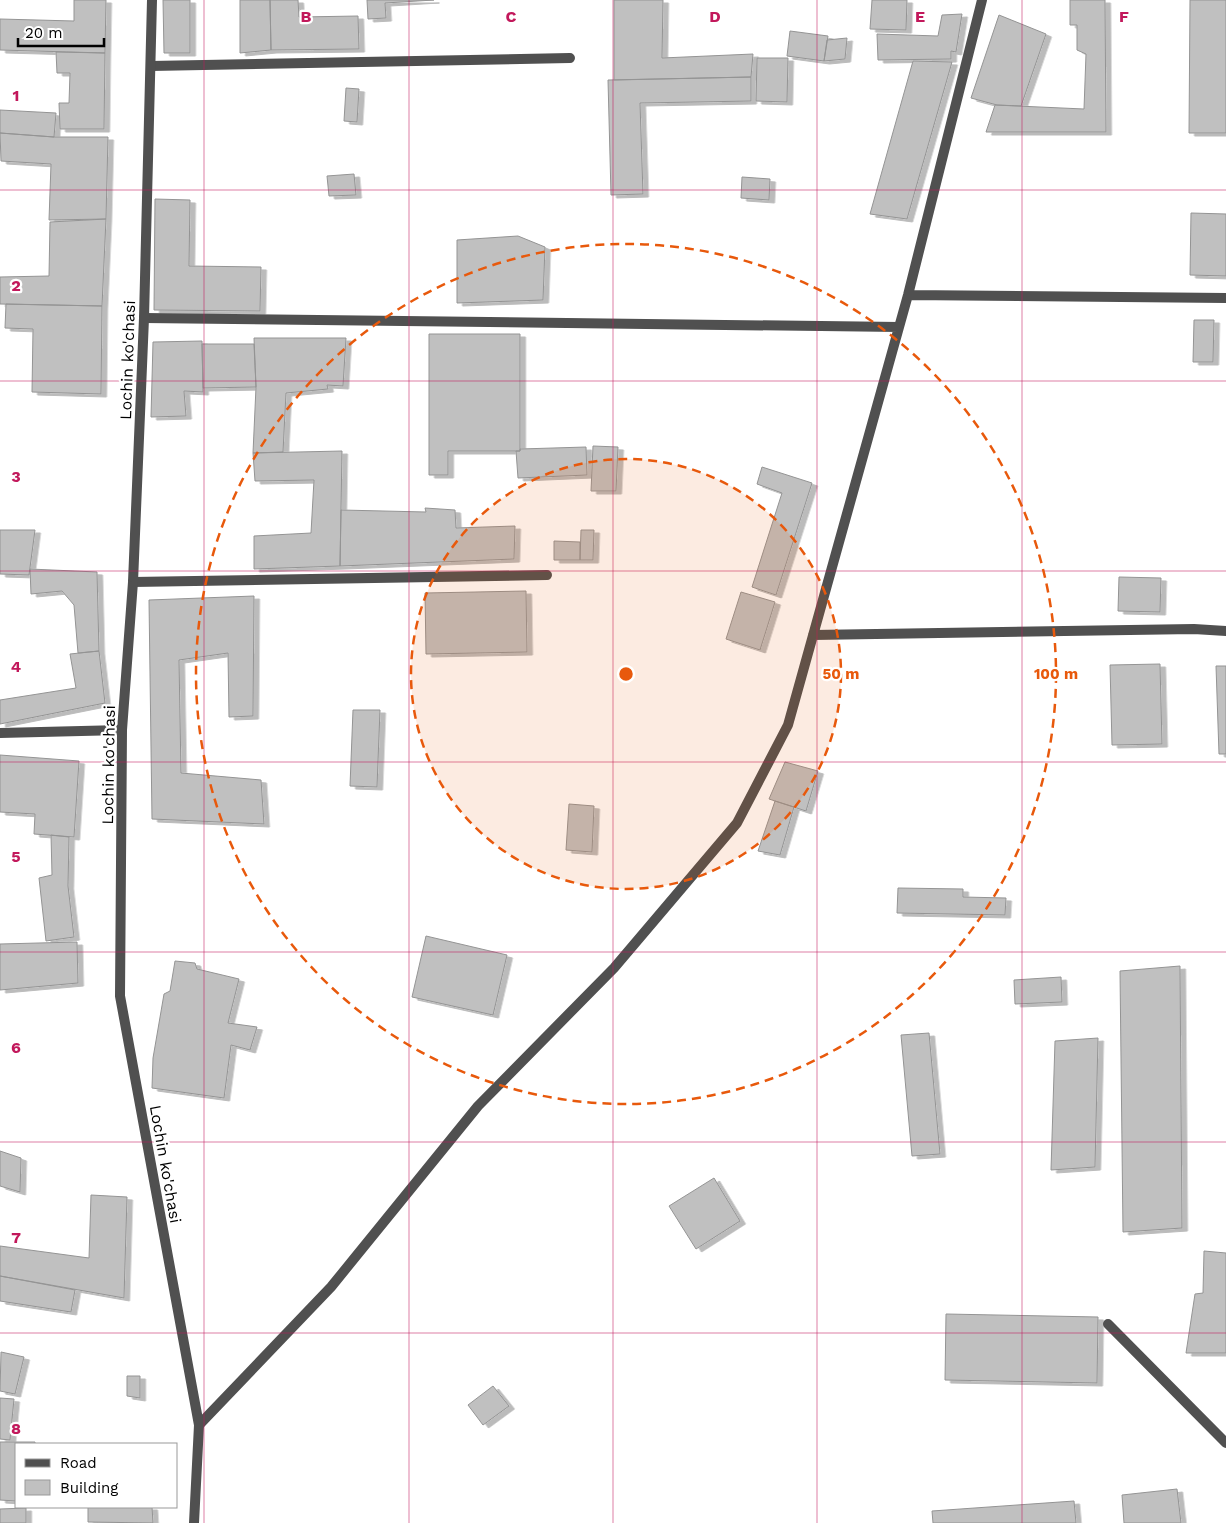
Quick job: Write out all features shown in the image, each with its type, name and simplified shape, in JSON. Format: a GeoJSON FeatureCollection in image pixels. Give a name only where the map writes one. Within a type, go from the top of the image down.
{"type":"FeatureCollection","features":[{"type":"Feature","properties":{"kind":"street","name":"Lochin ko'chasi"},"geometry":{"type":"LineString","coordinates":[[152,0],[144,318],[133,582],[122,730],[120,996],[199,1425],[194,1523]]}},
{"type":"Feature","properties":{"kind":"street"},"geometry":{"type":"LineString","coordinates":[[199,1425],[331,1287],[478,1106],[614,968],[737,822],[788,725],[908,295],[982,0]]}},
{"type":"Feature","properties":{"kind":"street"},"geometry":{"type":"LineString","coordinates":[[151,66],[570,58]]}},
{"type":"Feature","properties":{"kind":"street"},"geometry":{"type":"LineString","coordinates":[[908,295],[1226,298]]}},
{"type":"Feature","properties":{"kind":"street"},"geometry":{"type":"LineString","coordinates":[[144,318],[899,327]]}},
{"type":"Feature","properties":{"kind":"street"},"geometry":{"type":"LineString","coordinates":[[133,582],[547,575]]}},
{"type":"Feature","properties":{"kind":"street"},"geometry":{"type":"LineString","coordinates":[[813,635],[1194,629],[1226,631]]}},
{"type":"Feature","properties":{"kind":"street"},"geometry":{"type":"LineString","coordinates":[[0,732],[122,730]]}},
{"type":"Feature","properties":{"kind":"street"},"geometry":{"type":"LineString","coordinates":[[1108,1324],[1226,1443]]}},
{"type":"Feature","properties":{"kind":"building"},"geometry":{"type":"Polygon","coordinates":[[[74,0],[106,0],[105,53],[0,50],[0,19],[74,21],[74,0]]]}},
{"type":"Feature","properties":{"kind":"building"},"geometry":{"type":"Polygon","coordinates":[[[163,0],[190,0],[190,53],[164,53],[163,0]]]}},
{"type":"Feature","properties":{"kind":"building"},"geometry":{"type":"Polygon","coordinates":[[[240,0],[270,0],[271,50],[240,53],[240,0]]]}},
{"type":"Feature","properties":{"kind":"building"},"geometry":{"type":"Polygon","coordinates":[[[270,0],[298,0],[299,17],[358,16],[359,49],[271,50],[270,0]]]}},
{"type":"Feature","properties":{"kind":"building"},"geometry":{"type":"Polygon","coordinates":[[[367,0],[434,0],[385,3],[386,18],[368,19],[367,0]]]}},
{"type":"Feature","properties":{"kind":"building"},"geometry":{"type":"Polygon","coordinates":[[[614,0],[663,0],[662,58],[753,54],[751,77],[614,80],[614,0]]]}},
{"type":"Feature","properties":{"kind":"building"},"geometry":{"type":"Polygon","coordinates":[[[872,0],[907,0],[906,30],[870,29],[872,0]]]}},
{"type":"Feature","properties":{"kind":"building"},"geometry":{"type":"Polygon","coordinates":[[[1070,0],[1105,0],[1106,132],[986,132],[995,105],[1084,109],[1086,54],[1077,50],[1077,25],[1070,25],[1070,0]]]}},
{"type":"Feature","properties":{"kind":"building"},"geometry":{"type":"Polygon","coordinates":[[[1190,0],[1226,0],[1226,133],[1189,133],[1190,0]]]}},
{"type":"Feature","properties":{"kind":"building"},"geometry":{"type":"Polygon","coordinates":[[[962,14],[956,52],[951,51],[951,59],[878,60],[877,34],[938,36],[942,15],[962,14]]]}},
{"type":"Feature","properties":{"kind":"building"},"geometry":{"type":"Polygon","coordinates":[[[999,15],[1046,34],[1021,106],[997,105],[971,98],[999,15]]]}},
{"type":"Feature","properties":{"kind":"building"},"geometry":{"type":"Polygon","coordinates":[[[790,31],[828,36],[824,61],[787,56],[790,31]]]}},
{"type":"Feature","properties":{"kind":"building"},"geometry":{"type":"Polygon","coordinates":[[[847,38],[845,59],[824,61],[827,40],[847,38]]]}},
{"type":"Feature","properties":{"kind":"building"},"geometry":{"type":"Polygon","coordinates":[[[56,52],[105,53],[104,129],[60,129],[59,103],[69,103],[70,73],[57,73],[56,52]]]}},
{"type":"Feature","properties":{"kind":"building"},"geometry":{"type":"Polygon","coordinates":[[[757,58],[788,58],[787,102],[756,101],[757,58]]]}},
{"type":"Feature","properties":{"kind":"building"},"geometry":{"type":"Polygon","coordinates":[[[913,61],[952,62],[907,219],[870,214],[913,61]]]}},
{"type":"Feature","properties":{"kind":"building"},"geometry":{"type":"Polygon","coordinates":[[[751,77],[751,101],[640,103],[643,194],[611,195],[608,80],[751,77]]]}},
{"type":"Feature","properties":{"kind":"building"},"geometry":{"type":"Polygon","coordinates":[[[346,88],[359,89],[357,122],[344,121],[346,88]]]}},
{"type":"Feature","properties":{"kind":"building"},"geometry":{"type":"Polygon","coordinates":[[[0,110],[56,113],[54,137],[0,133],[0,110]]]}},
{"type":"Feature","properties":{"kind":"building"},"geometry":{"type":"Polygon","coordinates":[[[0,133],[54,137],[108,137],[106,219],[49,220],[51,164],[1,161],[0,133]]]}},
{"type":"Feature","properties":{"kind":"building"},"geometry":{"type":"Polygon","coordinates":[[[354,174],[356,195],[329,196],[327,176],[354,174]]]}},
{"type":"Feature","properties":{"kind":"building"},"geometry":{"type":"Polygon","coordinates":[[[742,177],[770,179],[769,200],[741,198],[742,177]]]}},
{"type":"Feature","properties":{"kind":"building"},"geometry":{"type":"Polygon","coordinates":[[[155,199],[190,200],[189,266],[261,267],[260,311],[154,310],[155,199]]]}},
{"type":"Feature","properties":{"kind":"building"},"geometry":{"type":"Polygon","coordinates":[[[1191,213],[1226,214],[1226,276],[1190,275],[1191,213]]]}},
{"type":"Feature","properties":{"kind":"building"},"geometry":{"type":"Polygon","coordinates":[[[106,219],[102,306],[0,304],[0,277],[49,276],[50,222],[106,219]]]}},
{"type":"Feature","properties":{"kind":"building"},"geometry":{"type":"Polygon","coordinates":[[[518,236],[545,247],[543,300],[457,303],[457,240],[518,236]]]}},
{"type":"Feature","properties":{"kind":"building"},"geometry":{"type":"Polygon","coordinates":[[[6,304],[102,306],[101,394],[32,392],[33,329],[5,328],[6,304]]]}},
{"type":"Feature","properties":{"kind":"building"},"geometry":{"type":"Polygon","coordinates":[[[1194,320],[1214,320],[1213,362],[1193,362],[1194,320]]]}},
{"type":"Feature","properties":{"kind":"building"},"geometry":{"type":"Polygon","coordinates":[[[429,334],[520,334],[520,451],[448,451],[448,475],[429,475],[429,334]]]}},
{"type":"Feature","properties":{"kind":"building"},"geometry":{"type":"Polygon","coordinates":[[[254,338],[346,338],[343,386],[327,385],[328,389],[286,393],[283,452],[253,453],[256,387],[254,338]]]}},
{"type":"Feature","properties":{"kind":"building"},"geometry":{"type":"Polygon","coordinates":[[[202,341],[203,392],[184,391],[186,416],[151,417],[153,342],[202,341]]]}},
{"type":"Feature","properties":{"kind":"building"},"geometry":{"type":"Polygon","coordinates":[[[202,344],[254,344],[256,387],[203,388],[202,344]]]}},
{"type":"Feature","properties":{"kind":"building"},"geometry":{"type":"Polygon","coordinates":[[[593,446],[618,447],[616,491],[591,491],[593,446]]]}},
{"type":"Feature","properties":{"kind":"building"},"geometry":{"type":"Polygon","coordinates":[[[586,447],[587,475],[518,478],[516,451],[520,451],[520,449],[586,447]]]}},
{"type":"Feature","properties":{"kind":"building"},"geometry":{"type":"Polygon","coordinates":[[[342,451],[340,566],[254,569],[254,536],[311,533],[314,480],[255,481],[253,453],[342,451]]]}},
{"type":"Feature","properties":{"kind":"building"},"geometry":{"type":"Polygon","coordinates":[[[762,467],[812,483],[776,595],[752,587],[782,493],[757,484],[762,467]]]}},
{"type":"Feature","properties":{"kind":"building"},"geometry":{"type":"Polygon","coordinates":[[[425,508],[455,510],[456,528],[515,526],[514,559],[340,566],[341,510],[426,512],[425,508]]]}},
{"type":"Feature","properties":{"kind":"building"},"geometry":{"type":"Polygon","coordinates":[[[0,530],[35,530],[29,575],[0,574],[0,530]]]}},
{"type":"Feature","properties":{"kind":"building"},"geometry":{"type":"Polygon","coordinates":[[[581,530],[594,530],[593,560],[580,560],[581,530]]]}},
{"type":"Feature","properties":{"kind":"building"},"geometry":{"type":"Polygon","coordinates":[[[554,541],[580,542],[580,560],[554,560],[554,541]]]}},
{"type":"Feature","properties":{"kind":"building"},"geometry":{"type":"Polygon","coordinates":[[[30,569],[97,572],[99,651],[78,653],[74,605],[62,591],[31,594],[30,569]]]}},
{"type":"Feature","properties":{"kind":"building"},"geometry":{"type":"Polygon","coordinates":[[[1119,577],[1161,578],[1160,612],[1118,611],[1119,577]]]}},
{"type":"Feature","properties":{"kind":"building"},"geometry":{"type":"Polygon","coordinates":[[[526,591],[527,652],[426,654],[425,593],[526,591]]]}},
{"type":"Feature","properties":{"kind":"building"},"geometry":{"type":"Polygon","coordinates":[[[741,592],[775,602],[760,650],[726,639],[741,592]]]}},
{"type":"Feature","properties":{"kind":"building"},"geometry":{"type":"Polygon","coordinates":[[[254,596],[253,716],[229,717],[228,653],[179,660],[181,773],[261,780],[264,824],[152,819],[149,600],[254,596]]]}},
{"type":"Feature","properties":{"kind":"building"},"geometry":{"type":"Polygon","coordinates":[[[99,651],[105,703],[0,724],[0,700],[76,688],[70,654],[99,651]]]}},
{"type":"Feature","properties":{"kind":"building"},"geometry":{"type":"Polygon","coordinates":[[[1160,664],[1162,744],[1112,745],[1110,665],[1160,664]]]}},
{"type":"Feature","properties":{"kind":"building"},"geometry":{"type":"Polygon","coordinates":[[[1216,666],[1226,666],[1226,754],[1219,754],[1216,666]]]}},
{"type":"Feature","properties":{"kind":"building"},"geometry":{"type":"Polygon","coordinates":[[[353,710],[380,710],[377,787],[350,786],[353,710]]]}},
{"type":"Feature","properties":{"kind":"building"},"geometry":{"type":"Polygon","coordinates":[[[0,755],[79,761],[74,837],[34,834],[35,814],[0,812],[0,755]]]}},
{"type":"Feature","properties":{"kind":"building"},"geometry":{"type":"Polygon","coordinates":[[[785,762],[818,771],[806,811],[769,799],[785,762]]]}},
{"type":"Feature","properties":{"kind":"building"},"geometry":{"type":"Polygon","coordinates":[[[775,801],[794,807],[780,855],[758,851],[775,801]]]}},
{"type":"Feature","properties":{"kind":"building"},"geometry":{"type":"Polygon","coordinates":[[[569,804],[594,806],[592,852],[566,850],[569,804]]]}},
{"type":"Feature","properties":{"kind":"building"},"geometry":{"type":"Polygon","coordinates":[[[51,835],[69,837],[68,886],[74,937],[46,941],[39,878],[52,875],[51,835]]]}},
{"type":"Feature","properties":{"kind":"building"},"geometry":{"type":"Polygon","coordinates":[[[898,888],[963,889],[963,897],[1006,898],[1005,915],[897,913],[898,888]]]}},
{"type":"Feature","properties":{"kind":"building"},"geometry":{"type":"Polygon","coordinates":[[[426,936],[507,955],[493,1015],[412,997],[426,936]]]}},
{"type":"Feature","properties":{"kind":"building"},"geometry":{"type":"Polygon","coordinates":[[[77,942],[78,983],[0,990],[0,944],[77,942]]]}},
{"type":"Feature","properties":{"kind":"building"},"geometry":{"type":"Polygon","coordinates":[[[175,961],[195,963],[197,969],[239,979],[228,1023],[257,1027],[250,1050],[231,1045],[224,1098],[152,1088],[153,1058],[164,994],[170,991],[175,961]]]}},
{"type":"Feature","properties":{"kind":"building"},"geometry":{"type":"Polygon","coordinates":[[[1180,966],[1182,1228],[1123,1232],[1120,971],[1180,966]]]}},
{"type":"Feature","properties":{"kind":"building"},"geometry":{"type":"Polygon","coordinates":[[[1061,977],[1062,1002],[1015,1004],[1014,980],[1061,977]]]}},
{"type":"Feature","properties":{"kind":"building"},"geometry":{"type":"Polygon","coordinates":[[[929,1033],[940,1154],[912,1156],[901,1035],[929,1033]]]}},
{"type":"Feature","properties":{"kind":"building"},"geometry":{"type":"Polygon","coordinates":[[[1098,1038],[1095,1167],[1051,1170],[1055,1041],[1098,1038]]]}},
{"type":"Feature","properties":{"kind":"building"},"geometry":{"type":"Polygon","coordinates":[[[0,1151],[21,1158],[20,1192],[0,1186],[0,1151]]]}},
{"type":"Feature","properties":{"kind":"building"},"geometry":{"type":"Polygon","coordinates":[[[714,1178],[740,1221],[696,1249],[669,1206],[714,1178]]]}},
{"type":"Feature","properties":{"kind":"building"},"geometry":{"type":"Polygon","coordinates":[[[91,1195],[127,1197],[124,1298],[0,1276],[0,1246],[89,1258],[91,1195]]]}},
{"type":"Feature","properties":{"kind":"building"},"geometry":{"type":"Polygon","coordinates":[[[1204,1251],[1226,1253],[1226,1353],[1186,1353],[1195,1294],[1203,1293],[1204,1251]]]}},
{"type":"Feature","properties":{"kind":"building"},"geometry":{"type":"Polygon","coordinates":[[[0,1276],[75,1290],[71,1312],[0,1301],[0,1276]]]}},
{"type":"Feature","properties":{"kind":"building"},"geometry":{"type":"Polygon","coordinates":[[[946,1314],[1098,1317],[1097,1383],[945,1380],[946,1314]]]}},
{"type":"Feature","properties":{"kind":"building"},"geometry":{"type":"Polygon","coordinates":[[[1,1352],[24,1357],[15,1394],[0,1391],[1,1352]]]}},
{"type":"Feature","properties":{"kind":"building"},"geometry":{"type":"Polygon","coordinates":[[[127,1376],[140,1376],[140,1398],[127,1396],[127,1376]]]}},
{"type":"Feature","properties":{"kind":"building"},"geometry":{"type":"Polygon","coordinates":[[[493,1386],[509,1406],[483,1425],[468,1405],[493,1386]]]}},
{"type":"Feature","properties":{"kind":"building"},"geometry":{"type":"Polygon","coordinates":[[[0,1398],[14,1399],[10,1440],[0,1439],[0,1398]]]}},
{"type":"Feature","properties":{"kind":"building"},"geometry":{"type":"Polygon","coordinates":[[[0,1442],[35,1442],[15,1443],[15,1501],[0,1500],[0,1442]]]}},
{"type":"Feature","properties":{"kind":"building"},"geometry":{"type":"Polygon","coordinates":[[[1177,1489],[1181,1523],[1124,1523],[1122,1495],[1177,1489]]]}},
{"type":"Feature","properties":{"kind":"building"},"geometry":{"type":"Polygon","coordinates":[[[1074,1501],[1076,1523],[933,1523],[932,1511],[1074,1501]]]}},
{"type":"Feature","properties":{"kind":"building"},"geometry":{"type":"Polygon","coordinates":[[[26,1508],[26,1523],[0,1523],[0,1509],[26,1508]]]}},
{"type":"Feature","properties":{"kind":"building"},"geometry":{"type":"Polygon","coordinates":[[[88,1508],[152,1508],[153,1523],[88,1522],[88,1508]]]}}]}
